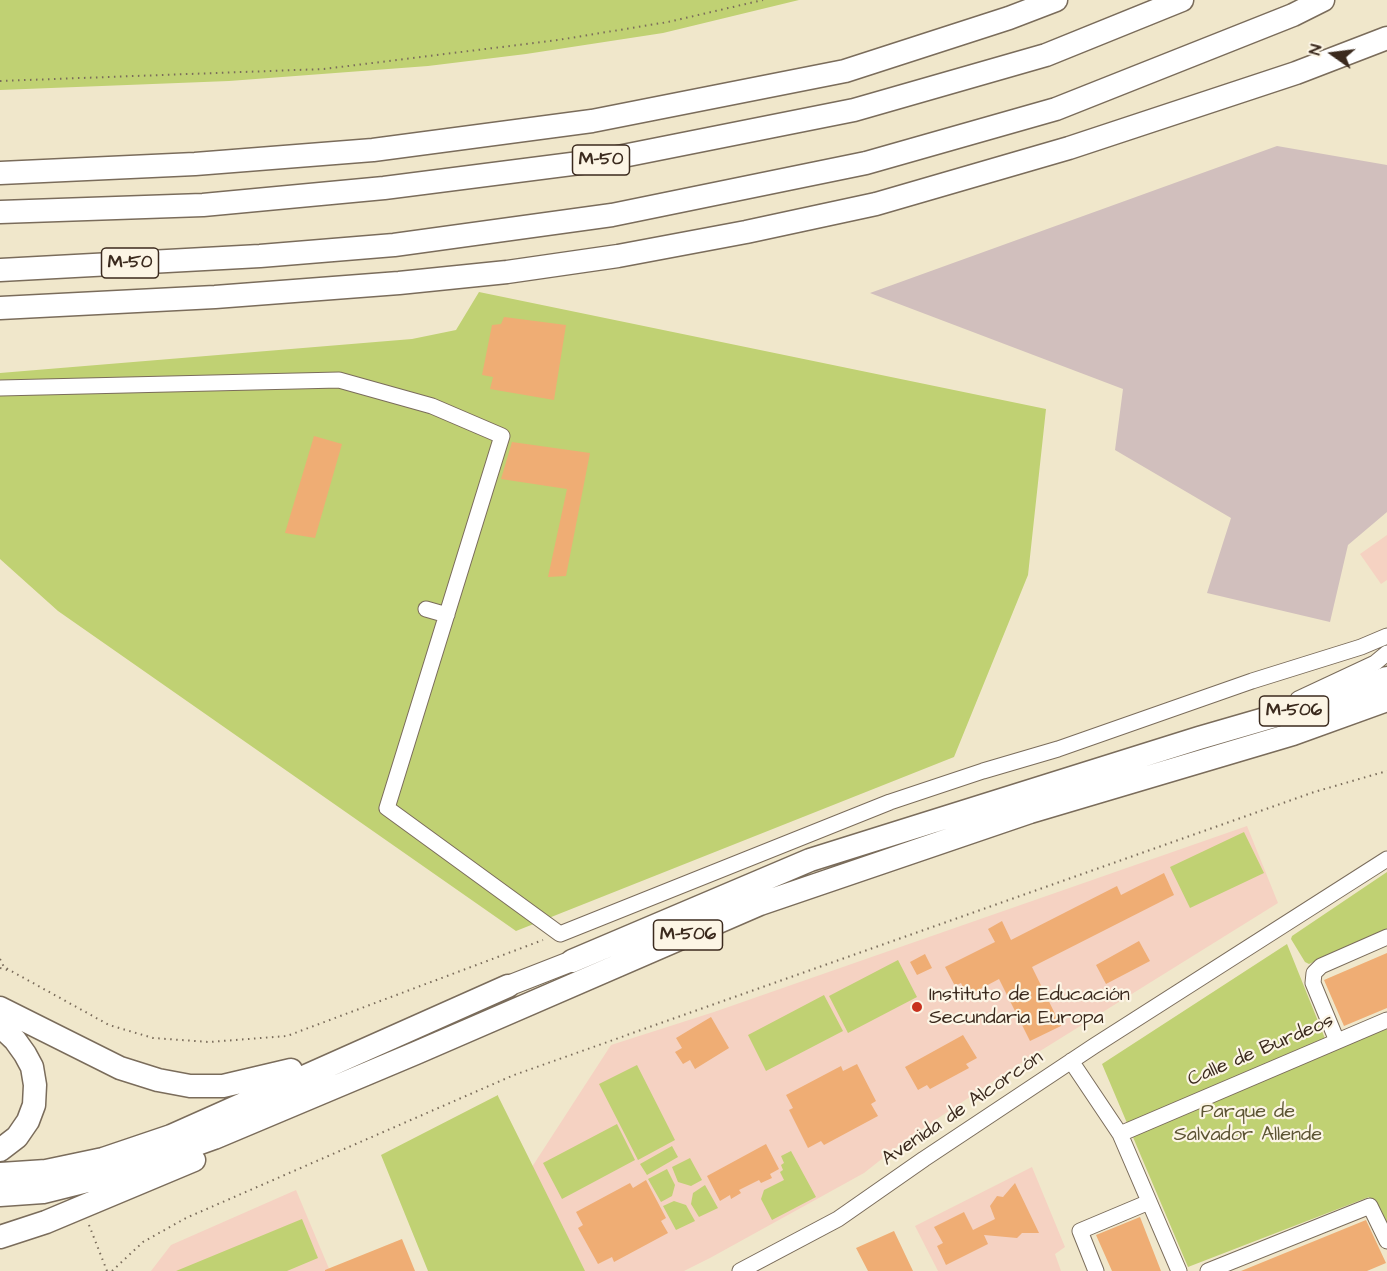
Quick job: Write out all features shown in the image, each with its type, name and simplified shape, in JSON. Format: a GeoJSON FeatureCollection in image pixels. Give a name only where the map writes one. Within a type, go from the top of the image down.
{"type":"FeatureCollection","features":[{"type":"Feature","properties":{"kind":"highway"},"geometry":{"type":"LineString","coordinates":[[0,173],[195,164],[361,151],[592,121],[845,71],[1009,18],[1056,0]]}},
{"type":"Feature","properties":{"kind":"highway","name":"M-50"},"geometry":{"type":"LineString","coordinates":[[0,212],[203,205],[384,188],[603,160],[854,110],[1046,55],[1182,0]]}},
{"type":"Feature","properties":{"kind":"highway","name":"M-50"},"geometry":{"type":"LineString","coordinates":[[0,270],[260,256],[383,246],[636,210],[866,163],[1056,109],[1293,15],[1323,0]]}},
{"type":"Feature","properties":{"kind":"highway"},"geometry":{"type":"LineString","coordinates":[[0,308],[399,284],[618,256],[746,232],[876,204],[1069,148],[1296,73],[1387,38]]}},
{"type":"Feature","properties":{"kind":"highway"},"geometry":{"type":"LineString","coordinates":[[1199,738],[1387,664]]}},
{"type":"Feature","properties":{"kind":"highway","name":"M-506"},"geometry":{"type":"LineString","coordinates":[[572,961],[810,860],[1299,709],[1387,678]]}},
{"type":"Feature","properties":{"kind":"highway","name":"M-506"},"geometry":{"type":"LineString","coordinates":[[0,1195],[43,1192],[111,1175],[214,1138],[760,904],[1030,812],[1317,727],[1387,700]]}},
{"type":"Feature","properties":{"kind":"highway"},"geometry":{"type":"LineString","coordinates":[[1317,727],[1387,711]]}},
{"type":"Feature","properties":{"kind":"highway","name":"M-506"},"geometry":{"type":"LineString","coordinates":[[0,1008],[120,1068],[158,1080],[190,1086],[223,1086],[284,1073],[430,1011],[508,986]]}},
{"type":"Feature","properties":{"kind":"highway","name":"M-506"},"geometry":{"type":"LineString","coordinates":[[0,1174],[46,1171],[103,1159],[171,1136],[508,986]]}},
{"type":"Feature","properties":{"kind":"highway"},"geometry":{"type":"LineString","coordinates":[[0,1026],[15,1040],[25,1054],[32,1067],[35,1085],[34,1105],[28,1121],[17,1137],[0,1150]]}},
{"type":"Feature","properties":{"kind":"highway"},"geometry":{"type":"LineString","coordinates":[[0,1237],[46,1222],[220,1149],[416,1053]]}},
{"type":"Feature","properties":{"kind":"main road","name":"M-506"},"geometry":{"type":"LineString","coordinates":[[508,986],[572,961]]}},
{"type":"Feature","properties":{"kind":"street"},"geometry":{"type":"LineString","coordinates":[[0,388],[339,380],[432,406],[502,436],[387,808],[560,934],[890,802],[1058,749],[1252,681],[1361,647],[1387,636]]}},
{"type":"Feature","properties":{"kind":"street"},"geometry":{"type":"LineString","coordinates":[[426,609],[447,615]]}},
{"type":"Feature","properties":{"kind":"street"},"geometry":{"type":"LineString","coordinates":[[1298,699],[1375,663],[1387,653]]}},
{"type":"Feature","properties":{"kind":"street","name":"Avenida de Alcorcón"},"geometry":{"type":"LineString","coordinates":[[740,1271],[838,1220],[924,1159],[1071,1061],[1387,860]]}},
{"type":"Feature","properties":{"kind":"street"},"geometry":{"type":"LineString","coordinates":[[1337,1041],[1313,983],[1314,973],[1321,966],[1387,937]]}},
{"type":"Feature","properties":{"kind":"street","name":"Calle de Burdeos"},"geometry":{"type":"LineString","coordinates":[[1120,1134],[1387,1020]]}},
{"type":"Feature","properties":{"kind":"street"},"geometry":{"type":"LineString","coordinates":[[1071,1061],[1120,1134],[1179,1271]]}},
{"type":"Feature","properties":{"kind":"street"},"geometry":{"type":"LineString","coordinates":[[1096,1271],[1080,1231],[1149,1202]]}},
{"type":"Feature","properties":{"kind":"street"},"geometry":{"type":"LineString","coordinates":[[1208,1271],[1370,1206],[1387,1241]]}},
{"type":"Feature","properties":{"kind":"path"},"geometry":{"type":"LineString","coordinates":[[0,81],[324,69],[558,40],[668,22],[763,0]]}},
{"type":"Feature","properties":{"kind":"path"},"geometry":{"type":"LineString","coordinates":[[112,1271],[143,1242],[186,1218],[514,1075],[1314,792],[1387,771]]}},
{"type":"Feature","properties":{"kind":"path"},"geometry":{"type":"LineString","coordinates":[[0,959],[4,967],[109,1025],[153,1038],[209,1042],[287,1036],[560,934]]}},
{"type":"Feature","properties":{"kind":"path"},"geometry":{"type":"LineString","coordinates":[[0,968],[13,972]]}},
{"type":"Feature","properties":{"kind":"path"},"geometry":{"type":"LineString","coordinates":[[89,1226],[107,1271]]}},
{"type":"Feature","properties":{"kind":"shaded area"},"geometry":{"type":"Polygon","coordinates":[[[1277,146],[1387,165],[1387,512],[1348,545],[1330,622],[1207,593],[1231,518],[1115,450],[1123,389],[870,293],[1277,146]]]}},
{"type":"Feature","properties":{"kind":"shaded area"},"geometry":{"type":"Polygon","coordinates":[[[1387,535],[1387,580],[1381,584],[1360,554],[1387,535]]]}},
{"type":"Feature","properties":{"kind":"shaded area","name":"Instituto de Educación Secundaria Europa"},"geometry":{"type":"Polygon","coordinates":[[[1247,826],[1278,903],[1016,1066],[907,1139],[864,1173],[710,1258],[684,1271],[583,1271],[530,1170],[611,1045],[714,1012],[1247,826]]]}},
{"type":"Feature","properties":{"kind":"shaded area"},"geometry":{"type":"Polygon","coordinates":[[[1032,1167],[1065,1247],[1055,1254],[1061,1271],[938,1271],[915,1226],[1032,1167]]]}},
{"type":"Feature","properties":{"kind":"shaded area"},"geometry":{"type":"Polygon","coordinates":[[[296,1190],[330,1271],[151,1271],[171,1245],[296,1190]]]}},
{"type":"Feature","properties":{"kind":"green space"},"geometry":{"type":"Polygon","coordinates":[[[0,0],[799,0],[663,33],[428,66],[229,81],[0,90],[0,0]]]}},
{"type":"Feature","properties":{"kind":"green space"},"geometry":{"type":"Polygon","coordinates":[[[479,292],[1046,409],[1028,575],[954,757],[516,931],[58,611],[0,559],[0,373],[412,339],[456,330],[479,292]]]}},
{"type":"Feature","properties":{"kind":"green space"},"geometry":{"type":"Polygon","coordinates":[[[1244,832],[1264,873],[1190,908],[1170,867],[1244,832]]]}},
{"type":"Feature","properties":{"kind":"green space"},"geometry":{"type":"Polygon","coordinates":[[[1387,872],[1387,929],[1309,964],[1305,962],[1291,939],[1292,936],[1387,872]]]}},
{"type":"Feature","properties":{"kind":"green space","name":"Parque de Salvador Allende"},"geometry":{"type":"Polygon","coordinates":[[[1287,944],[1330,1051],[1387,1029],[1387,1233],[1369,1197],[1188,1267],[1102,1064],[1287,944]]]}},
{"type":"Feature","properties":{"kind":"green space"},"geometry":{"type":"Polygon","coordinates":[[[898,960],[917,997],[848,1033],[829,996],[898,960]]]}},
{"type":"Feature","properties":{"kind":"green space"},"geometry":{"type":"Polygon","coordinates":[[[824,995],[843,1031],[766,1071],[748,1035],[824,995]]]}},
{"type":"Feature","properties":{"kind":"green space"},"geometry":{"type":"Polygon","coordinates":[[[637,1065],[675,1140],[638,1160],[599,1084],[637,1065]]]}},
{"type":"Feature","properties":{"kind":"green space"},"geometry":{"type":"Polygon","coordinates":[[[498,1095],[585,1271],[428,1271],[381,1155],[498,1095]]]}},
{"type":"Feature","properties":{"kind":"green space"},"geometry":{"type":"Polygon","coordinates":[[[617,1124],[635,1160],[562,1199],[543,1163],[617,1124]]]}},
{"type":"Feature","properties":{"kind":"green space"},"geometry":{"type":"Polygon","coordinates":[[[672,1146],[678,1157],[647,1175],[640,1164],[672,1146]]]}},
{"type":"Feature","properties":{"kind":"green space"},"geometry":{"type":"Polygon","coordinates":[[[791,1151],[816,1197],[772,1220],[761,1199],[764,1190],[784,1180],[780,1172],[783,1170],[781,1165],[784,1163],[781,1156],[791,1151]]]}},
{"type":"Feature","properties":{"kind":"green space"},"geometry":{"type":"Polygon","coordinates":[[[690,1158],[702,1180],[691,1186],[678,1182],[672,1167],[690,1158]]]}},
{"type":"Feature","properties":{"kind":"green space"},"geometry":{"type":"Polygon","coordinates":[[[667,1169],[675,1185],[672,1196],[661,1202],[648,1179],[667,1169]]]}},
{"type":"Feature","properties":{"kind":"green space"},"geometry":{"type":"Polygon","coordinates":[[[705,1185],[718,1208],[699,1217],[691,1204],[693,1193],[705,1185]]]}},
{"type":"Feature","properties":{"kind":"green space"},"geometry":{"type":"Polygon","coordinates":[[[674,1201],[686,1205],[695,1221],[676,1230],[663,1206],[674,1201]]]}},
{"type":"Feature","properties":{"kind":"green space"},"geometry":{"type":"Polygon","coordinates":[[[302,1219],[318,1258],[287,1271],[176,1271],[302,1219]]]}},
{"type":"Feature","properties":{"kind":"building"},"geometry":{"type":"Polygon","coordinates":[[[504,317],[566,325],[554,400],[490,389],[493,377],[482,375],[492,325],[501,324],[504,317]]]}},
{"type":"Feature","properties":{"kind":"building"},"geometry":{"type":"Polygon","coordinates":[[[314,436],[342,444],[315,538],[285,533],[314,436]]]}},
{"type":"Feature","properties":{"kind":"building"},"geometry":{"type":"Polygon","coordinates":[[[512,442],[590,453],[566,576],[548,577],[567,489],[501,479],[512,442]]]}},
{"type":"Feature","properties":{"kind":"building"},"geometry":{"type":"Polygon","coordinates":[[[1164,873],[1174,895],[1032,967],[1061,1026],[1030,1041],[999,979],[967,996],[961,983],[955,986],[945,967],[995,942],[988,929],[1002,921],[1011,940],[1117,886],[1121,895],[1164,873]]]}},
{"type":"Feature","properties":{"kind":"building"},"geometry":{"type":"Polygon","coordinates":[[[1139,941],[1150,961],[1106,984],[1096,965],[1139,941]]]}},
{"type":"Feature","properties":{"kind":"building"},"geometry":{"type":"Polygon","coordinates":[[[1387,953],[1387,1008],[1344,1026],[1324,980],[1387,953]]]}},
{"type":"Feature","properties":{"kind":"building"},"geometry":{"type":"Polygon","coordinates":[[[925,954],[932,968],[917,975],[910,962],[925,954]]]}},
{"type":"Feature","properties":{"kind":"building"},"geometry":{"type":"Polygon","coordinates":[[[711,1017],[729,1048],[695,1069],[690,1060],[683,1064],[675,1052],[682,1048],[676,1038],[711,1017]]]}},
{"type":"Feature","properties":{"kind":"building"},"geometry":{"type":"Polygon","coordinates":[[[963,1035],[977,1058],[966,1064],[969,1068],[930,1089],[927,1085],[918,1090],[905,1067],[963,1035]]]}},
{"type":"Feature","properties":{"kind":"building"},"geometry":{"type":"Polygon","coordinates":[[[857,1064],[876,1101],[871,1104],[878,1116],[824,1145],[821,1141],[808,1148],[789,1110],[793,1108],[786,1095],[841,1066],[843,1071],[857,1064]]]}},
{"type":"Feature","properties":{"kind":"building"},"geometry":{"type":"Polygon","coordinates":[[[766,1144],[779,1169],[770,1174],[772,1178],[761,1183],[759,1180],[739,1190],[741,1193],[731,1199],[730,1195],[720,1201],[707,1176],[766,1144]]]}},
{"type":"Feature","properties":{"kind":"building"},"geometry":{"type":"Polygon","coordinates":[[[646,1180],[666,1218],[661,1221],[668,1233],[614,1262],[612,1257],[598,1264],[578,1228],[583,1225],[576,1212],[630,1183],[633,1188],[646,1180]]]}},
{"type":"Feature","properties":{"kind":"building"},"geometry":{"type":"Polygon","coordinates":[[[1015,1183],[1039,1233],[1022,1233],[1017,1238],[984,1235],[988,1244],[946,1265],[937,1246],[943,1243],[934,1227],[964,1212],[973,1230],[995,1219],[990,1206],[997,1196],[1003,1197],[1015,1183]]]}},
{"type":"Feature","properties":{"kind":"building"},"geometry":{"type":"Polygon","coordinates":[[[1140,1217],[1161,1271],[1112,1271],[1096,1235],[1140,1217]]]}},
{"type":"Feature","properties":{"kind":"building"},"geometry":{"type":"Polygon","coordinates":[[[1366,1220],[1386,1263],[1367,1271],[1241,1271],[1366,1220]]]}},
{"type":"Feature","properties":{"kind":"building"},"geometry":{"type":"Polygon","coordinates":[[[894,1231],[913,1271],[868,1271],[856,1248],[894,1231]]]}},
{"type":"Feature","properties":{"kind":"building"},"geometry":{"type":"Polygon","coordinates":[[[402,1239],[415,1271],[325,1271],[325,1270],[402,1239]]]}},
{"type":"Feature","properties":{"kind":"place","name":"Instituto de Educación Secundaria Europa"},"geometry":{"type":"Point","coordinates":[917,1007]}}]}
